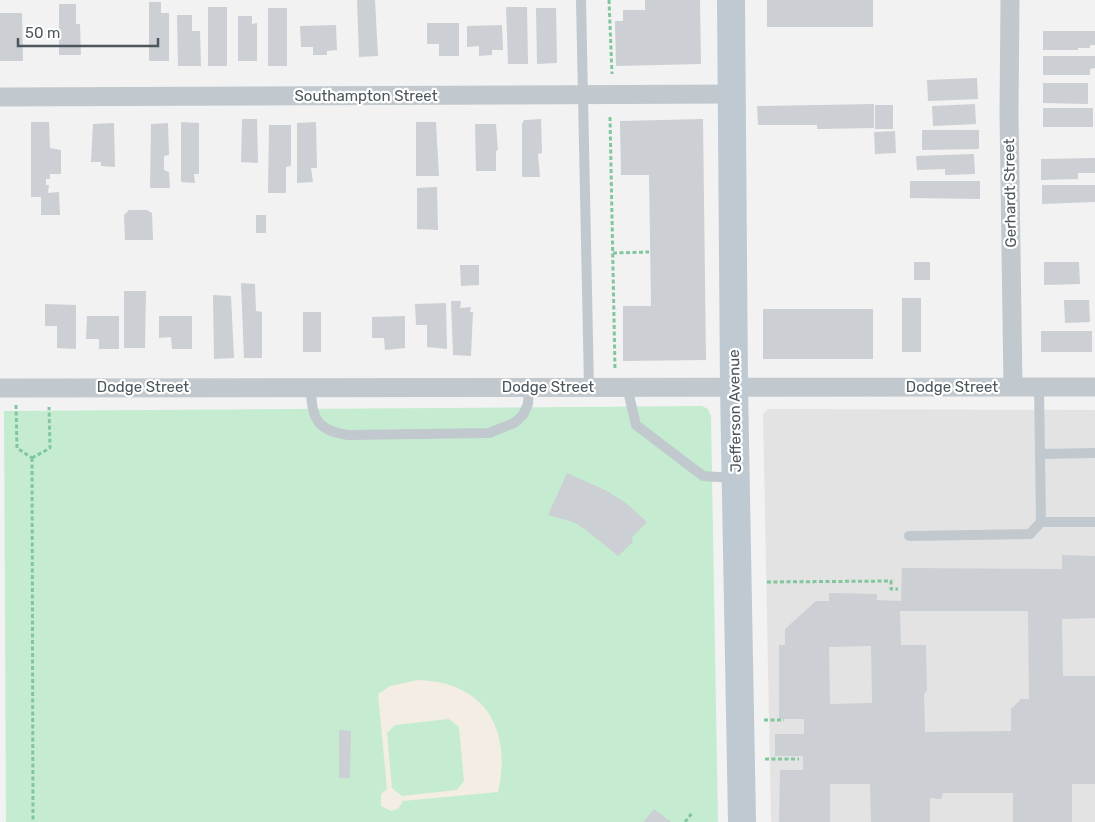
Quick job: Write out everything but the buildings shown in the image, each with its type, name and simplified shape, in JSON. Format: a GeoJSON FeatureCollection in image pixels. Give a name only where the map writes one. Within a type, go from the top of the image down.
{"type":"FeatureCollection","features":[{"type":"Feature","properties":{"kind":"street","name":"Jefferson Avenue"},"geometry":{"type":"LineString","coordinates":[[731,0],[734,387],[742,822]]}},
{"type":"Feature","properties":{"kind":"street","name":"Gerhardt Street"},"geometry":{"type":"LineString","coordinates":[[1010,0],[1009,113],[1013,387]]}},
{"type":"Feature","properties":{"kind":"street","name":"Southampton Street"},"geometry":{"type":"LineString","coordinates":[[0,97],[732,94]]}},
{"type":"Feature","properties":{"kind":"street","name":"Dodge Street"},"geometry":{"type":"LineString","coordinates":[[0,388],[1095,387]]}},
{"type":"Feature","properties":{"kind":"lane"},"geometry":{"type":"LineString","coordinates":[[582,0],[589,387]]}},
{"type":"Feature","properties":{"kind":"lane"},"geometry":{"type":"LineString","coordinates":[[311,387],[311,405],[313,416],[317,421],[337,434],[358,435],[489,433],[514,423],[523,415],[528,404],[529,387]]}},
{"type":"Feature","properties":{"kind":"lane"},"geometry":{"type":"LineString","coordinates":[[628,387],[636,425],[703,476],[736,478]]}},
{"type":"Feature","properties":{"kind":"lane"},"geometry":{"type":"LineString","coordinates":[[908,536],[1030,534],[1041,522],[1039,387]]}},
{"type":"Feature","properties":{"kind":"lane"},"geometry":{"type":"LineString","coordinates":[[1040,454],[1095,453]]}},
{"type":"Feature","properties":{"kind":"lane"},"geometry":{"type":"LineString","coordinates":[[1041,522],[1095,522]]}},
{"type":"Feature","properties":{"kind":"path"},"geometry":{"type":"LineString","coordinates":[[609,0],[612,74]]}},
{"type":"Feature","properties":{"kind":"path"},"geometry":{"type":"LineString","coordinates":[[610,117],[615,369]]}},
{"type":"Feature","properties":{"kind":"path"},"geometry":{"type":"LineString","coordinates":[[613,253],[649,252]]}},
{"type":"Feature","properties":{"kind":"path"},"geometry":{"type":"LineString","coordinates":[[32,458],[50,448],[49,407]]}},
{"type":"Feature","properties":{"kind":"path"},"geometry":{"type":"LineString","coordinates":[[16,410],[17,448],[32,458]]}},
{"type":"Feature","properties":{"kind":"path"},"geometry":{"type":"LineString","coordinates":[[32,458],[33,822]]}},
{"type":"Feature","properties":{"kind":"path"},"geometry":{"type":"LineString","coordinates":[[767,582],[891,581],[891,589],[898,589]]}},
{"type":"Feature","properties":{"kind":"path"},"geometry":{"type":"LineString","coordinates":[[764,720],[784,720]]}},
{"type":"Feature","properties":{"kind":"path"},"geometry":{"type":"LineString","coordinates":[[765,759],[799,758]]}},
{"type":"Feature","properties":{"kind":"path"},"geometry":{"type":"LineString","coordinates":[[685,822],[692,812]]}},
{"type":"Feature","properties":{"kind":"shaded area"},"geometry":{"type":"Polygon","coordinates":[[[768,409],[1095,410],[1095,822],[771,822],[763,414],[768,409]]]}},
{"type":"Feature","properties":{"kind":"green space"},"geometry":{"type":"Polygon","coordinates":[[[702,406],[708,409],[711,416],[718,822],[6,822],[4,411],[702,406]]]}},
{"type":"Feature","properties":{"kind":"sand"},"geometry":{"type":"Polygon","coordinates":[[[418,680],[442,683],[461,690],[477,700],[489,714],[497,730],[501,749],[498,792],[403,801],[398,809],[391,811],[381,806],[381,794],[387,789],[378,694],[390,686],[418,680]],[[449,719],[395,725],[387,733],[392,788],[402,796],[457,790],[464,781],[459,727],[449,719]]]}}]}
